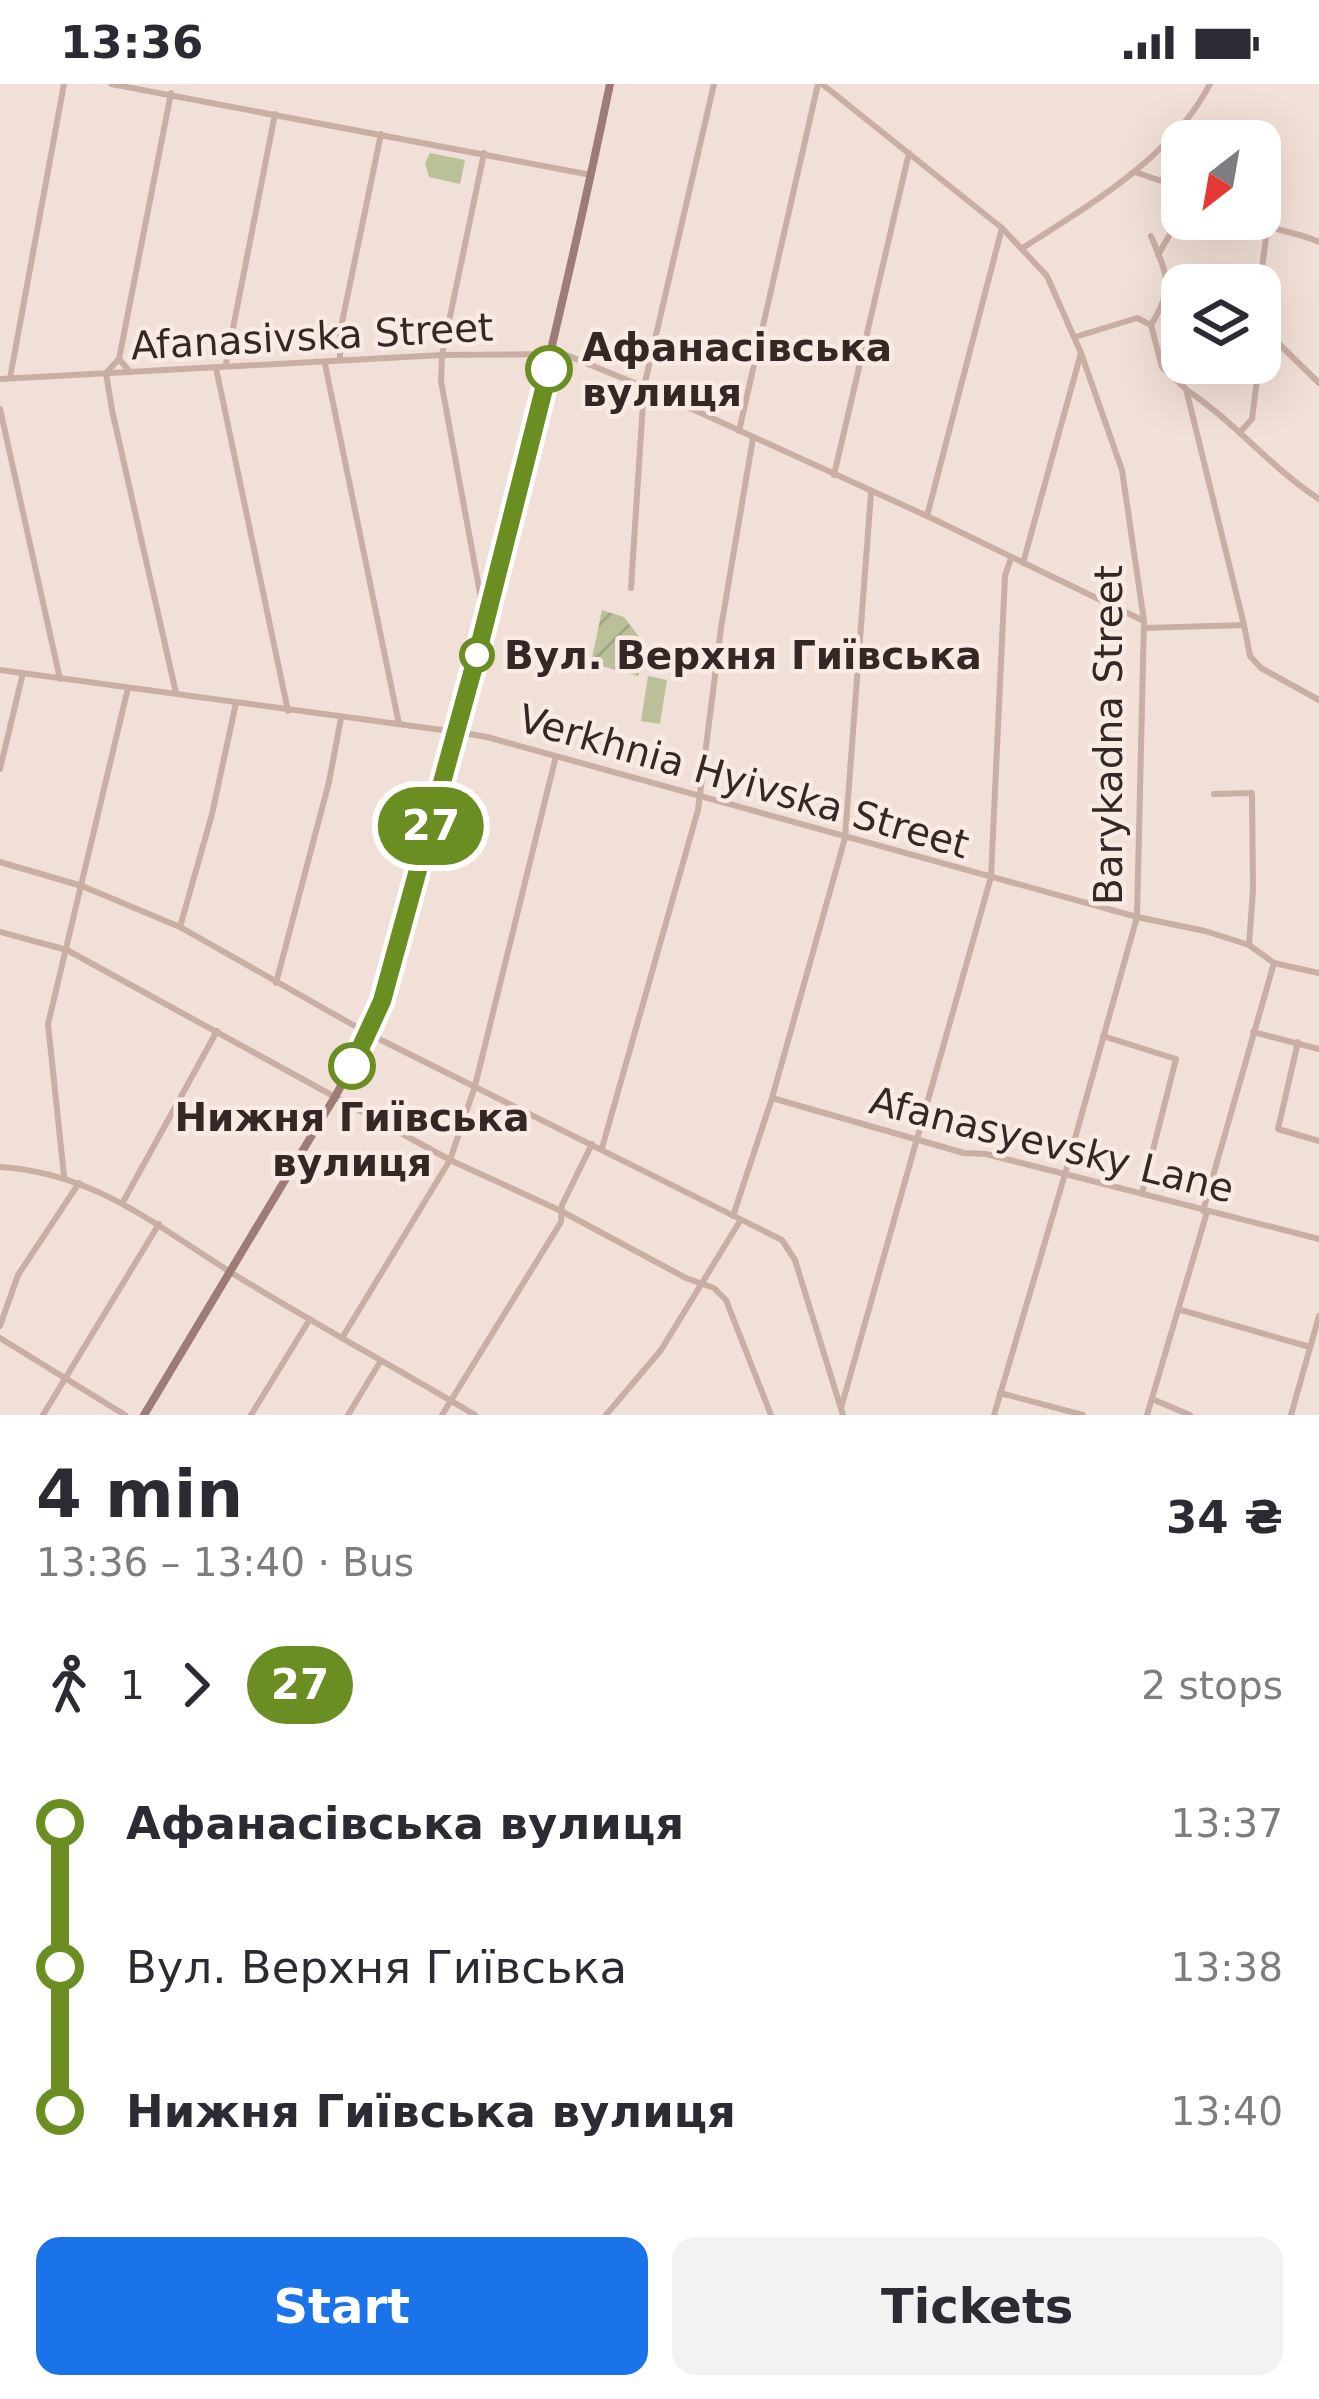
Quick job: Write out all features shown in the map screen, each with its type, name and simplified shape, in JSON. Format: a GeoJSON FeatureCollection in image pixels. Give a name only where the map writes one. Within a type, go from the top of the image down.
{"type":"FeatureCollection","features":[{"type":"Feature","properties":{"kind":"main road"},"geometry":{"type":"LineString","coordinates":[[144,1415],[336,1095],[382,1001],[457,732],[553,352],[610,84]]}},
{"type":"Feature","properties":{"kind":"street"},"geometry":{"type":"LineString","coordinates":[[10,378],[64,84]]}},
{"type":"Feature","properties":{"kind":"street"},"geometry":{"type":"LineString","coordinates":[[111,84],[591,175]]}},
{"type":"Feature","properties":{"kind":"street"},"geometry":{"type":"LineString","coordinates":[[631,587],[644,387],[714,84]]}},
{"type":"Feature","properties":{"kind":"street"},"geometry":{"type":"LineString","coordinates":[[739,431],[820,84]]}},
{"type":"Feature","properties":{"kind":"street","name":"Barykadna Street"},"geometry":{"type":"LineString","coordinates":[[820,84],[1002,228],[1047,276],[1075,337],[1122,470],[1144,625],[1137,917],[994,1415]]}},
{"type":"Feature","properties":{"kind":"street"},"geometry":{"type":"LineString","coordinates":[[1024,248],[1136,172],[1210,84]]}},
{"type":"Feature","properties":{"kind":"street"},"geometry":{"type":"LineString","coordinates":[[171,93],[119,359],[106,373],[176,693]]}},
{"type":"Feature","properties":{"kind":"street"},"geometry":{"type":"LineString","coordinates":[[226,366],[274,114]]}},
{"type":"Feature","properties":{"kind":"street"},"geometry":{"type":"LineString","coordinates":[[340,360],[340,332],[381,134]]}},
{"type":"Feature","properties":{"kind":"street"},"geometry":{"type":"LineString","coordinates":[[484,153],[440,381],[485,623]]}},
{"type":"Feature","properties":{"kind":"street"},"geometry":{"type":"LineString","coordinates":[[834,475],[909,154]]}},
{"type":"Feature","properties":{"kind":"street"},"geometry":{"type":"LineString","coordinates":[[1136,172],[1161,181]]}},
{"type":"Feature","properties":{"kind":"street"},"geometry":{"type":"LineString","coordinates":[[927,516],[1002,228]]}},
{"type":"Feature","properties":{"kind":"street"},"geometry":{"type":"LineString","coordinates":[[1281,231],[1319,242]]}},
{"type":"Feature","properties":{"kind":"street"},"geometry":{"type":"LineString","coordinates":[[1150,325],[1165,303],[1168,277],[1151,236]]}},
{"type":"Feature","properties":{"kind":"street"},"geometry":{"type":"LineString","coordinates":[[1159,255],[1167,240]]}},
{"type":"Feature","properties":{"kind":"street"},"geometry":{"type":"LineString","coordinates":[[1075,337],[1137,318],[1150,325],[1162,367],[1241,431],[1252,448],[1319,499]]}},
{"type":"Feature","properties":{"kind":"street"},"geometry":{"type":"LineString","coordinates":[[1281,347],[1319,383]]}},
{"type":"Feature","properties":{"kind":"street","name":"Afanasivska Street"},"geometry":{"type":"LineString","coordinates":[[0,379],[553,352],[644,387],[927,516],[1144,625],[1244,625]]}},
{"type":"Feature","properties":{"kind":"street"},"geometry":{"type":"LineString","coordinates":[[1023,562],[1081,353]]}},
{"type":"Feature","properties":{"kind":"street"},"geometry":{"type":"LineString","coordinates":[[119,359],[130,372]]}},
{"type":"Feature","properties":{"kind":"street"},"geometry":{"type":"LineString","coordinates":[[325,362],[399,724]]}},
{"type":"Feature","properties":{"kind":"street"},"geometry":{"type":"LineString","coordinates":[[216,367],[287,711]]}},
{"type":"Feature","properties":{"kind":"street"},"geometry":{"type":"LineString","coordinates":[[1241,431],[1252,419],[1257,384]]}},
{"type":"Feature","properties":{"kind":"street"},"geometry":{"type":"LineString","coordinates":[[1186,389],[1250,656],[1261,668],[1319,700]]}},
{"type":"Feature","properties":{"kind":"street"},"geometry":{"type":"LineString","coordinates":[[0,410],[60,679]]}},
{"type":"Feature","properties":{"kind":"street"},"geometry":{"type":"LineString","coordinates":[[602,1148],[701,798],[721,628],[753,438]]}},
{"type":"Feature","properties":{"kind":"street"},"geometry":{"type":"LineString","coordinates":[[606,1415],[661,1351],[704,1284],[737,1218],[772,1098],[844,838],[872,492]]}},
{"type":"Feature","properties":{"kind":"street"},"geometry":{"type":"LineString","coordinates":[[842,1412],[991,878],[1005,576],[1011,558]]}},
{"type":"Feature","properties":{"kind":"street","name":"Verkhnia Hyivska Street"},"geometry":{"type":"LineString","coordinates":[[0,670],[457,732],[1249,945],[1274,963],[1319,973]]}},
{"type":"Feature","properties":{"kind":"street"},"geometry":{"type":"LineString","coordinates":[[0,769],[23,673]]}},
{"type":"Feature","properties":{"kind":"street"},"geometry":{"type":"LineString","coordinates":[[64,1176],[48,1024],[128,688]]}},
{"type":"Feature","properties":{"kind":"street"},"geometry":{"type":"LineString","coordinates":[[180,926],[212,814],[236,702]]}},
{"type":"Feature","properties":{"kind":"street"},"geometry":{"type":"LineString","coordinates":[[276,983],[341,718]]}},
{"type":"Feature","properties":{"kind":"street"},"geometry":{"type":"LineString","coordinates":[[343,1338],[450,1160],[475,1086],[556,756]]}},
{"type":"Feature","properties":{"kind":"street"},"geometry":{"type":"LineString","coordinates":[[1214,794],[1252,793],[1249,945]]}},
{"type":"Feature","properties":{"kind":"street"},"geometry":{"type":"LineString","coordinates":[[0,862],[82,886],[180,926],[369,1034],[782,1240],[795,1260],[842,1412]]}},
{"type":"Feature","properties":{"kind":"street"},"geometry":{"type":"LineString","coordinates":[[0,932],[68,950],[450,1160],[715,1288],[726,1300],[771,1415]]}},
{"type":"Feature","properties":{"kind":"street"},"geometry":{"type":"LineString","coordinates":[[1147,1415],[1274,963]]}},
{"type":"Feature","properties":{"kind":"street"},"geometry":{"type":"LineString","coordinates":[[123,1202],[217,1030]]}},
{"type":"Feature","properties":{"kind":"street"},"geometry":{"type":"LineString","coordinates":[[1253,1032],[1319,1049]]}},
{"type":"Feature","properties":{"kind":"street"},"geometry":{"type":"LineString","coordinates":[[1103,1036],[1176,1059],[1142,1193]]}},
{"type":"Feature","properties":{"kind":"street"},"geometry":{"type":"LineString","coordinates":[[1298,1042],[1278,1129],[1319,1141]]}},
{"type":"Feature","properties":{"kind":"street","name":"Afanasyevsky Lane"},"geometry":{"type":"LineString","coordinates":[[772,1098],[916,1139],[1319,1239]]}},
{"type":"Feature","properties":{"kind":"street"},"geometry":{"type":"LineString","coordinates":[[442,1415],[561,1222],[561,1211],[592,1144]]}},
{"type":"Feature","properties":{"kind":"street"},"geometry":{"type":"LineString","coordinates":[[0,1167],[64,1176],[123,1202],[380,1362],[475,1415]]}},
{"type":"Feature","properties":{"kind":"street"},"geometry":{"type":"LineString","coordinates":[[0,1326],[18,1275],[79,1183]]}},
{"type":"Feature","properties":{"kind":"street"},"geometry":{"type":"LineString","coordinates":[[43,1415],[159,1224]]}},
{"type":"Feature","properties":{"kind":"street"},"geometry":{"type":"LineString","coordinates":[[1180,1310],[1310,1347]]}},
{"type":"Feature","properties":{"kind":"street"},"geometry":{"type":"LineString","coordinates":[[1291,1415],[1319,1316]]}},
{"type":"Feature","properties":{"kind":"street"},"geometry":{"type":"LineString","coordinates":[[251,1415],[310,1319]]}},
{"type":"Feature","properties":{"kind":"street"},"geometry":{"type":"LineString","coordinates":[[0,1338],[125,1415]]}},
{"type":"Feature","properties":{"kind":"street"},"geometry":{"type":"LineString","coordinates":[[348,1415],[380,1362]]}},
{"type":"Feature","properties":{"kind":"street"},"geometry":{"type":"LineString","coordinates":[[1000,1393],[1083,1415]]}},
{"type":"Feature","properties":{"kind":"street"},"geometry":{"type":"LineString","coordinates":[[1152,1399],[1190,1415]]}},
{"type":"Feature","properties":{"kind":"green space"},"geometry":{"type":"Polygon","coordinates":[[[430,153],[465,160],[460,184],[429,177],[425,163],[430,153]]]}},
{"type":"Feature","properties":{"kind":"green space"},"geometry":{"type":"Polygon","coordinates":[[[602,610],[624,617],[646,646],[638,676],[591,663],[602,610]]]}},
{"type":"Feature","properties":{"kind":"green space"},"geometry":{"type":"Polygon","coordinates":[[[648,676],[667,680],[660,724],[641,721],[648,676]]]}},
{"type":"Feature","properties":{"kind":"bus line","name":"27"},"geometry":{"type":"LineString","coordinates":[[352,1066],[382,1001],[549,369]]}},
{"type":"Feature","properties":{"kind":"place","name":"Афанасівська вулиця"},"geometry":{"type":"Point","coordinates":[549,369]}},
{"type":"Feature","properties":{"kind":"place","name":"Вул. Верхня Гиївська"},"geometry":{"type":"Point","coordinates":[477,655]}},
{"type":"Feature","properties":{"kind":"place","name":"Нижня Гиївська вулиця"},"geometry":{"type":"Point","coordinates":[352,1066]}}]}
